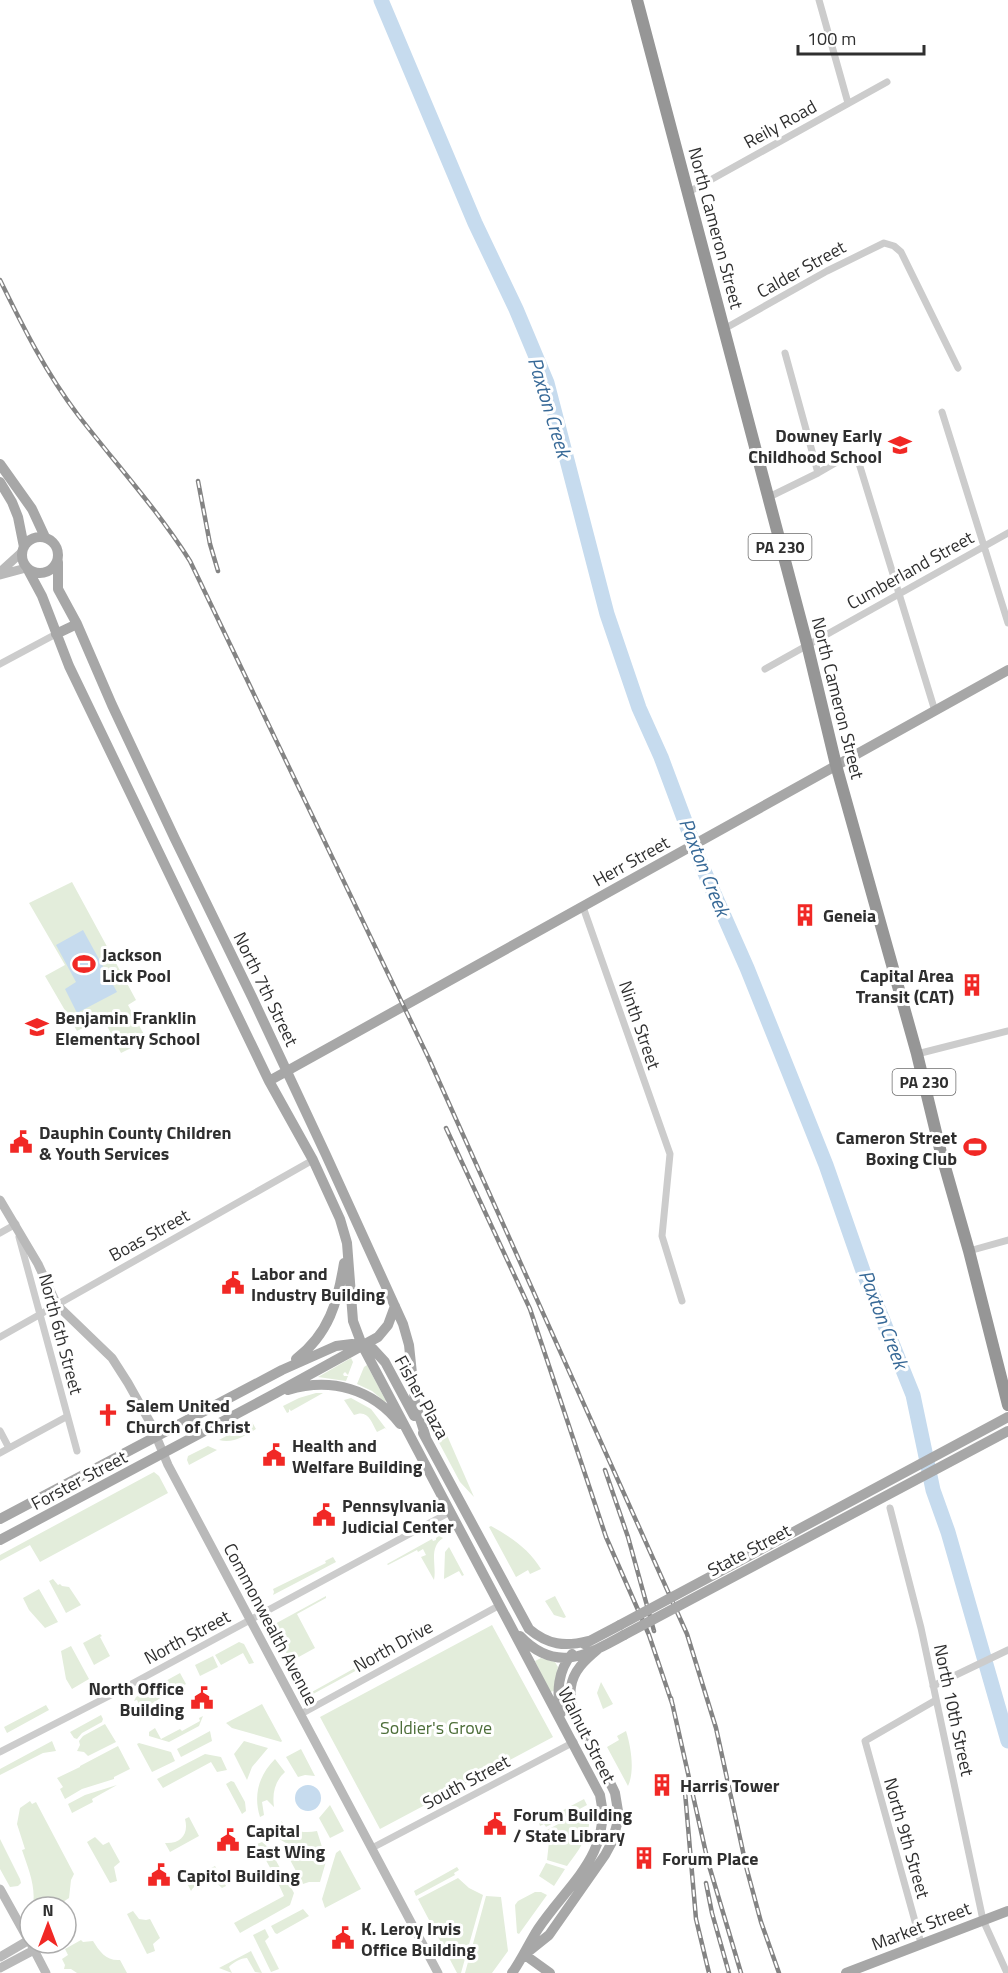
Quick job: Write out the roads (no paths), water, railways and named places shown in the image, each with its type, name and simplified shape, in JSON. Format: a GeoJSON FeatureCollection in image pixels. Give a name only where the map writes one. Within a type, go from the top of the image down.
{"type":"FeatureCollection","features":[{"type":"Feature","properties":{"kind":"highway","name":"North Cameron Street"},"geometry":{"type":"LineString","coordinates":[[637,0],[807,645],[836,765],[917,1054],[941,1153],[1008,1402]]}},
{"type":"Feature","properties":{"kind":"main road","name":"North 7th Street"},"geometry":{"type":"LineString","coordinates":[[0,464],[32,509],[45,537],[55,545],[59,556],[58,589],[77,624],[157,801],[287,1071],[407,1333],[415,1402],[426,1438]]}},
{"type":"Feature","properties":{"kind":"main road","name":"North 7th Street"},"geometry":{"type":"LineString","coordinates":[[0,482],[18,517],[22,557],[42,596],[74,677],[269,1081],[313,1160],[344,1231],[349,1255],[351,1308],[362,1345]]}},
{"type":"Feature","properties":{"kind":"main road"},"geometry":{"type":"LineString","coordinates":[[23,549],[33,539],[45,537]]}},
{"type":"Feature","properties":{"kind":"main road"},"geometry":{"type":"LineString","coordinates":[[27,569],[39,574],[45,573],[55,567],[58,562]]}},
{"type":"Feature","properties":{"kind":"main road"},"geometry":{"type":"LineString","coordinates":[[56,634],[77,624]]}},
{"type":"Feature","properties":{"kind":"main road","name":"Herr Street"},"geometry":{"type":"LineString","coordinates":[[269,1081],[1008,670]]}},
{"type":"Feature","properties":{"kind":"main road"},"geometry":{"type":"LineString","coordinates":[[282,1370],[311,1345],[327,1324],[333,1311],[338,1298],[345,1258],[344,1231]]}},
{"type":"Feature","properties":{"kind":"main road","name":"Forster Street"},"geometry":{"type":"LineString","coordinates":[[0,1540],[276,1393],[384,1332],[395,1306]]}},
{"type":"Feature","properties":{"kind":"main road","name":"Forster Street"},"geometry":{"type":"LineString","coordinates":[[0,1519],[282,1370],[336,1346],[362,1345]]}},
{"type":"Feature","properties":{"kind":"main road","name":"Fisher Plaza"},"geometry":{"type":"LineString","coordinates":[[362,1345],[373,1349],[385,1362],[529,1629],[546,1642],[576,1644],[588,1641]]}},
{"type":"Feature","properties":{"kind":"main road","name":"Fisher Plaza"},"geometry":{"type":"LineString","coordinates":[[362,1345],[509,1623]]}},
{"type":"Feature","properties":{"kind":"main road"},"geometry":{"type":"LineString","coordinates":[[276,1393],[297,1387],[345,1386],[378,1403],[411,1439]]}},
{"type":"Feature","properties":{"kind":"main road","name":"State Street"},"geometry":{"type":"LineString","coordinates":[[509,1623],[537,1650],[557,1658],[579,1657],[597,1650],[622,1630],[1008,1417]]}},
{"type":"Feature","properties":{"kind":"main road","name":"State Street"},"geometry":{"type":"LineString","coordinates":[[588,1641],[622,1630],[1008,1431]]}},
{"type":"Feature","properties":{"kind":"main road","name":"Walnut Street"},"geometry":{"type":"LineString","coordinates":[[509,1623],[574,1742],[600,1795],[603,1815],[601,1836],[590,1860],[538,1930],[525,1955],[512,1973]]}},
{"type":"Feature","properties":{"kind":"main road"},"geometry":{"type":"LineString","coordinates":[[564,1725],[560,1710],[559,1688],[564,1666],[568,1658],[588,1641]]}},
{"type":"Feature","properties":{"kind":"main road","name":"Walnut Street"},"geometry":{"type":"LineString","coordinates":[[525,1955],[549,1935],[605,1855],[617,1830],[618,1805],[615,1792],[576,1718],[570,1696],[574,1676],[586,1659],[597,1650]]}},
{"type":"Feature","properties":{"kind":"main road","name":"Market Street"},"geometry":{"type":"LineString","coordinates":[[846,1973],[1008,1911]]}},
{"type":"Feature","properties":{"kind":"main road"},"geometry":{"type":"LineString","coordinates":[[525,1955],[550,1973]]}},
{"type":"Feature","properties":{"kind":"street"},"geometry":{"type":"LineString","coordinates":[[819,0],[848,103]]}},
{"type":"Feature","properties":{"kind":"street","name":"Reily Road"},"geometry":{"type":"LineString","coordinates":[[687,193],[887,81]]}},
{"type":"Feature","properties":{"kind":"street","name":"Calder Street"},"geometry":{"type":"LineString","coordinates":[[724,329],[870,248],[884,243],[894,246],[901,252],[958,368]]}},
{"type":"Feature","properties":{"kind":"street"},"geometry":{"type":"LineString","coordinates":[[785,352],[818,473]]}},
{"type":"Feature","properties":{"kind":"street"},"geometry":{"type":"LineString","coordinates":[[942,412],[1008,622]]}},
{"type":"Feature","properties":{"kind":"street"},"geometry":{"type":"LineString","coordinates":[[767,498],[849,455],[854,455],[858,460],[935,711]]}},
{"type":"Feature","properties":{"kind":"street","name":"Cumberland Street"},"geometry":{"type":"LineString","coordinates":[[765,669],[1008,533]]}},
{"type":"Feature","properties":{"kind":"street"},"geometry":{"type":"LineString","coordinates":[[0,573],[23,549]]}},
{"type":"Feature","properties":{"kind":"street"},"geometry":{"type":"LineString","coordinates":[[0,573],[27,569]]}},
{"type":"Feature","properties":{"kind":"street"},"geometry":{"type":"LineString","coordinates":[[0,664],[56,634]]}},
{"type":"Feature","properties":{"kind":"street","name":"Ninth Street"},"geometry":{"type":"LineString","coordinates":[[583,907],[670,1154],[662,1236],[682,1301]]}},
{"type":"Feature","properties":{"kind":"street"},"geometry":{"type":"LineString","coordinates":[[917,1054],[1008,1031]]}},
{"type":"Feature","properties":{"kind":"street","name":"Boas Street"},"geometry":{"type":"LineString","coordinates":[[0,1337],[313,1160]]}},
{"type":"Feature","properties":{"kind":"street","name":"North 6th Street"},"geometry":{"type":"LineString","coordinates":[[0,1200],[39,1264],[57,1305]]}},
{"type":"Feature","properties":{"kind":"street"},"geometry":{"type":"LineString","coordinates":[[0,1233],[16,1224]]}},
{"type":"Feature","properties":{"kind":"street","name":"North 6th Street"},"geometry":{"type":"LineString","coordinates":[[16,1224],[77,1451]]}},
{"type":"Feature","properties":{"kind":"street"},"geometry":{"type":"LineString","coordinates":[[969,1251],[1008,1240]]}},
{"type":"Feature","properties":{"kind":"street","name":"Commonwealth Avenue"},"geometry":{"type":"LineString","coordinates":[[57,1305],[112,1358],[129,1383],[250,1620],[438,1973]]}},
{"type":"Feature","properties":{"kind":"street"},"geometry":{"type":"LineString","coordinates":[[0,1453],[66,1417]]}},
{"type":"Feature","properties":{"kind":"street"},"geometry":{"type":"LineString","coordinates":[[0,1431],[9,1448]]}},
{"type":"Feature","properties":{"kind":"street","name":"North 10th Street"},"geometry":{"type":"LineString","coordinates":[[890,1508],[921,1628],[983,1920],[1007,1973]]}},
{"type":"Feature","properties":{"kind":"street","name":"North Street"},"geometry":{"type":"LineString","coordinates":[[0,1752],[450,1512]]}},
{"type":"Feature","properties":{"kind":"street","name":"North Drive"},"geometry":{"type":"LineString","coordinates":[[301,1714],[500,1605]]}},
{"type":"Feature","properties":{"kind":"street"},"geometry":{"type":"LineString","coordinates":[[933,1686],[1008,1650]]}},
{"type":"Feature","properties":{"kind":"street","name":"North 9th Street"},"geometry":{"type":"LineString","coordinates":[[921,1943],[865,1740],[936,1700]]}},
{"type":"Feature","properties":{"kind":"street","name":"South Street"},"geometry":{"type":"LineString","coordinates":[[372,1848],[574,1742]]}},
{"type":"Feature","properties":{"kind":"street"},"geometry":{"type":"LineString","coordinates":[[0,1889],[18,1921]]}},
{"type":"Feature","properties":{"kind":"street"},"geometry":{"type":"LineString","coordinates":[[0,1956],[18,1949]]}},
{"type":"Feature","properties":{"kind":"street"},"geometry":{"type":"LineString","coordinates":[[0,1968],[18,1954]]}},
{"type":"Feature","properties":{"kind":"street"},"geometry":{"type":"LineString","coordinates":[[37,1955],[46,1973]]}},
{"type":"Feature","properties":{"kind":"water","name":"Jackson Lick Pool"},"geometry":{"type":"Polygon","coordinates":[[[83,930],[117,992],[77,1013],[65,989],[76,982],[56,945],[83,930]]]}},
{"type":"Feature","properties":{"kind":"water"},"geometry":{"type":"Polygon","coordinates":[[[308,1785],[317,1789],[321,1798],[317,1807],[308,1811],[299,1807],[295,1798],[299,1789],[308,1785]]]}},
{"type":"Feature","properties":{"kind":"waterway","name":"Paxton Creek"},"geometry":{"type":"LineString","coordinates":[[381,0],[475,223],[516,309],[547,383],[607,614],[639,708],[661,757],[701,864],[747,968],[826,1165],[863,1271],[913,1395],[933,1490],[948,1532],[1008,1741]]}},
{"type":"Feature","properties":{"kind":"railway"},"geometry":{"type":"LineString","coordinates":[[0,280],[17,315],[66,399],[150,505],[190,561],[429,1059],[687,1634],[716,1728],[747,1870],[761,1922],[779,1973]]}},
{"type":"Feature","properties":{"kind":"railway"},"geometry":{"type":"LineString","coordinates":[[198,481],[210,544],[218,571]]}},
{"type":"Feature","properties":{"kind":"railway"},"geometry":{"type":"LineString","coordinates":[[446,1128],[530,1309],[606,1537],[649,1635],[673,1706]]}},
{"type":"Feature","properties":{"kind":"railway"},"geometry":{"type":"LineString","coordinates":[[605,1470],[628,1537],[654,1631]]}},
{"type":"Feature","properties":{"kind":"railway"},"geometry":{"type":"LineString","coordinates":[[671,1698],[708,1862],[741,1973]]}},
{"type":"Feature","properties":{"kind":"railway"},"geometry":{"type":"LineString","coordinates":[[685,1792],[696,1919],[709,1973]]}},
{"type":"Feature","properties":{"kind":"railway"},"geometry":{"type":"LineString","coordinates":[[706,1883],[729,1973]]}},
{"type":"Feature","properties":{"kind":"place","name":"Downey Early Childhood School"},"geometry":{"type":"Point","coordinates":[900,445]}},
{"type":"Feature","properties":{"kind":"place","name":"Geneia"},"geometry":{"type":"Point","coordinates":[805,915]}},
{"type":"Feature","properties":{"kind":"place","name":"Jackson Lick Pool"},"geometry":{"type":"Point","coordinates":[84,964]}},
{"type":"Feature","properties":{"kind":"place","name":"Capital Area Transit (CAT)"},"geometry":{"type":"Point","coordinates":[972,985]}},
{"type":"Feature","properties":{"kind":"place","name":"Benjamin Franklin Elementary School"},"geometry":{"type":"Point","coordinates":[37,1027]}},
{"type":"Feature","properties":{"kind":"place","name":"Dauphin County Children & Youth Services"},"geometry":{"type":"Point","coordinates":[21,1142]}},
{"type":"Feature","properties":{"kind":"place","name":"Cameron Street Boxing Club"},"geometry":{"type":"Point","coordinates":[975,1147]}},
{"type":"Feature","properties":{"kind":"place","name":"Labor and Industry Building"},"geometry":{"type":"Point","coordinates":[233,1283]}},
{"type":"Feature","properties":{"kind":"place","name":"Salem United Church of Christ"},"geometry":{"type":"Point","coordinates":[108,1415]}},
{"type":"Feature","properties":{"kind":"place","name":"Health and Welfare Building"},"geometry":{"type":"Point","coordinates":[274,1455]}},
{"type":"Feature","properties":{"kind":"place","name":"Pennsylvania Judicial Center"},"geometry":{"type":"Point","coordinates":[324,1515]}},
{"type":"Feature","properties":{"kind":"place","name":"North Office Building"},"geometry":{"type":"Point","coordinates":[202,1698]}},
{"type":"Feature","properties":{"kind":"place","name":"Harris Tower"},"geometry":{"type":"Point","coordinates":[662,1785]}},
{"type":"Feature","properties":{"kind":"place","name":"Forum Building / State Library"},"geometry":{"type":"Point","coordinates":[495,1824]}},
{"type":"Feature","properties":{"kind":"place","name":"Capital East Wing"},"geometry":{"type":"Point","coordinates":[228,1840]}},
{"type":"Feature","properties":{"kind":"place","name":"Forum Place"},"geometry":{"type":"Point","coordinates":[644,1858]}},
{"type":"Feature","properties":{"kind":"place","name":"Capitol Building"},"geometry":{"type":"Point","coordinates":[159,1875]}},
{"type":"Feature","properties":{"kind":"place","name":"K. Leroy Irvis Office Building"},"geometry":{"type":"Point","coordinates":[343,1938]}},
{"type":"Feature","properties":{"kind":"park label","name":"Soldier's Grove"},"geometry":{"type":"Point","coordinates":[436,1727]}}]}
